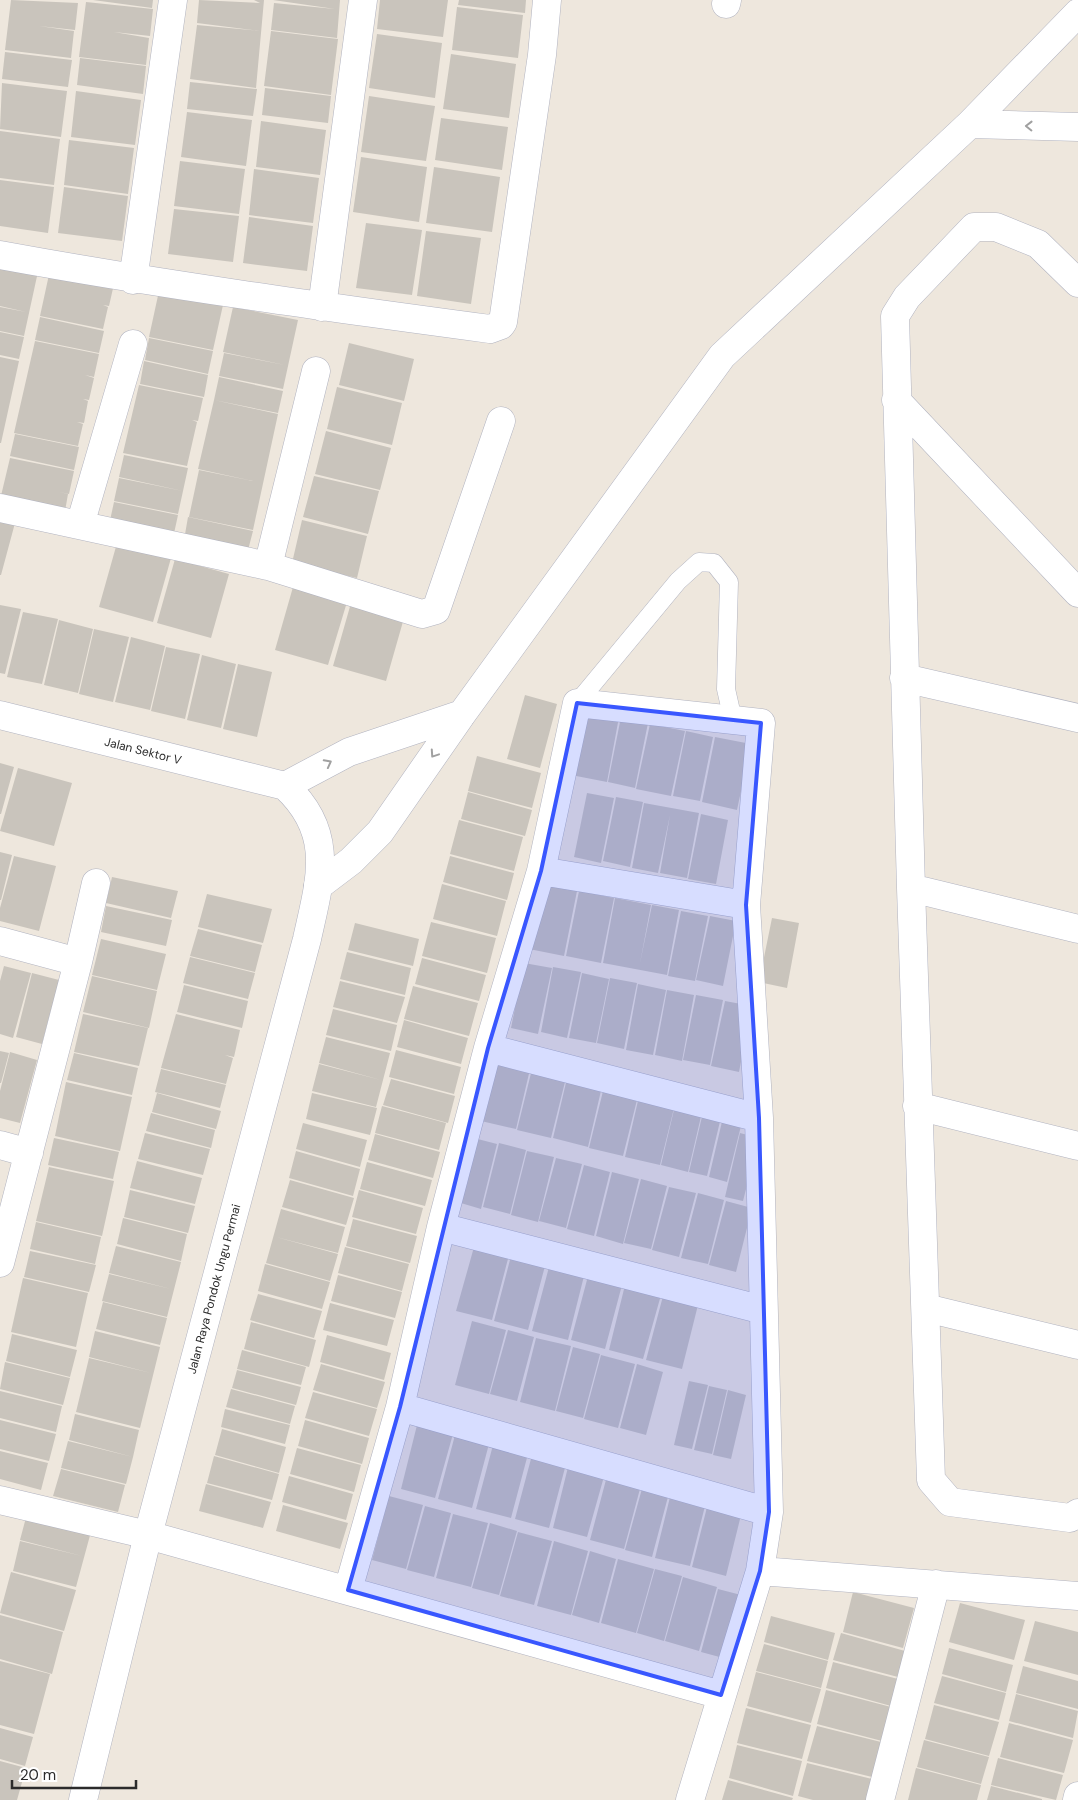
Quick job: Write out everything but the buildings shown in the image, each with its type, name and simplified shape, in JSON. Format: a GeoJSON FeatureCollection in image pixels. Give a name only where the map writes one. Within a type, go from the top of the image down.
{"type":"FeatureCollection","features":[{"type":"Feature","properties":{"kind":"street"},"geometry":{"type":"LineString","coordinates":[[133,280],[173,0]]}},
{"type":"Feature","properties":{"kind":"street"},"geometry":{"type":"LineString","coordinates":[[322,306],[363,0]]}},
{"type":"Feature","properties":{"kind":"street"},"geometry":{"type":"LineString","coordinates":[[0,255],[133,280],[490,329],[501,325],[503,322],[542,56],[547,0]]}},
{"type":"Feature","properties":{"kind":"street"},"geometry":{"type":"LineString","coordinates":[[318,886],[351,861],[380,832],[462,714],[722,356],[970,124],[1078,13]]}},
{"type":"Feature","properties":{"kind":"street"},"geometry":{"type":"LineString","coordinates":[[970,124],[1078,127]]}},
{"type":"Feature","properties":{"kind":"street"},"geometry":{"type":"LineString","coordinates":[[1078,283],[1038,244],[996,227],[974,228],[908,297],[895,316],[904,678],[931,1480],[950,1502],[1070,1518],[1078,1513]]}},
{"type":"Feature","properties":{"kind":"street"},"geometry":{"type":"LineString","coordinates":[[80,525],[133,344]]}},
{"type":"Feature","properties":{"kind":"street"},"geometry":{"type":"LineString","coordinates":[[268,566],[316,371]]}},
{"type":"Feature","properties":{"kind":"street"},"geometry":{"type":"LineString","coordinates":[[896,400],[1078,593]]}},
{"type":"Feature","properties":{"kind":"street"},"geometry":{"type":"LineString","coordinates":[[0,508],[268,566],[422,614],[436,610],[501,421]]}},
{"type":"Feature","properties":{"kind":"street"},"geometry":{"type":"LineString","coordinates":[[904,678],[1078,718]]}},
{"type":"Feature","properties":{"kind":"street"},"geometry":{"type":"LineString","coordinates":[[348,1590],[400,1407],[441,1227],[488,1048],[541,871],[577,703],[761,723],[746,905],[759,1118],[769,1512],[760,1571],[690,1800]]}},
{"type":"Feature","properties":{"kind":"street"},"geometry":{"type":"LineString","coordinates":[[285,786],[349,752],[462,714]]}},
{"type":"Feature","properties":{"kind":"street","name":"Jalan Sektor V"},"geometry":{"type":"LineString","coordinates":[[0,715],[285,786]]}},
{"type":"Feature","properties":{"kind":"street","name":"Jalan Raya Pondok Ungu Permai"},"geometry":{"type":"LineString","coordinates":[[83,1800],[148,1535],[307,940],[318,886],[320,854],[315,827],[306,807],[285,786]]}},
{"type":"Feature","properties":{"kind":"street"},"geometry":{"type":"LineString","coordinates":[[541,871],[746,905]]}},
{"type":"Feature","properties":{"kind":"street"},"geometry":{"type":"LineString","coordinates":[[0,1263],[78,962],[96,883]]}},
{"type":"Feature","properties":{"kind":"street"},"geometry":{"type":"LineString","coordinates":[[911,888],[1078,929]]}},
{"type":"Feature","properties":{"kind":"street"},"geometry":{"type":"LineString","coordinates":[[0,941],[78,962]]}},
{"type":"Feature","properties":{"kind":"street"},"geometry":{"type":"LineString","coordinates":[[488,1048],[759,1118]]}},
{"type":"Feature","properties":{"kind":"street"},"geometry":{"type":"LineString","coordinates":[[918,1106],[1078,1146]]}},
{"type":"Feature","properties":{"kind":"street"},"geometry":{"type":"LineString","coordinates":[[0,1145],[29,1153]]}},
{"type":"Feature","properties":{"kind":"street"},"geometry":{"type":"LineString","coordinates":[[441,1227],[763,1310]]}},
{"type":"Feature","properties":{"kind":"street"},"geometry":{"type":"LineString","coordinates":[[926,1308],[1078,1346]]}},
{"type":"Feature","properties":{"kind":"street"},"geometry":{"type":"LineString","coordinates":[[400,1407],[769,1512]]}},
{"type":"Feature","properties":{"kind":"street"},"geometry":{"type":"LineString","coordinates":[[0,1500],[148,1535],[721,1696]]}},
{"type":"Feature","properties":{"kind":"street"},"geometry":{"type":"LineString","coordinates":[[760,1571],[1078,1596]]}},
{"type":"Feature","properties":{"kind":"street"},"geometry":{"type":"LineString","coordinates":[[880,1800],[936,1584]]}},
{"type":"Feature","properties":{"kind":"street"},"geometry":{"type":"LineString","coordinates":[[1077,1800],[1078,1796]]}},
{"type":"Feature","properties":{"kind":"lane"},"geometry":{"type":"LineString","coordinates":[[577,703],[678,581],[699,562],[714,563],[729,582],[726,690],[733,720]]}},
{"type":"Feature","properties":{"kind":"highlighted area"},"geometry":{"type":"Polygon","coordinates":[[[577,703],[761,723],[746,905],[759,1118],[769,1512],[760,1571],[721,1695],[348,1590],[400,1407],[488,1048],[541,871],[577,703]]]}}]}
